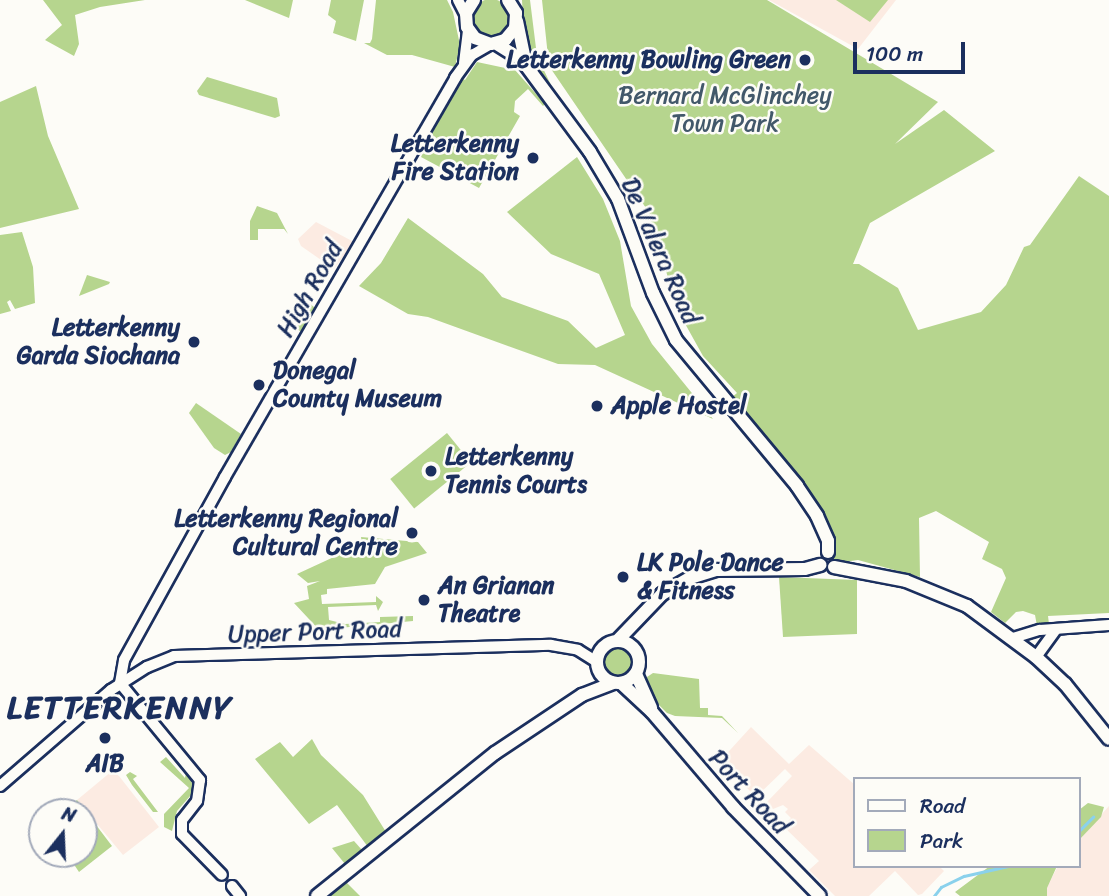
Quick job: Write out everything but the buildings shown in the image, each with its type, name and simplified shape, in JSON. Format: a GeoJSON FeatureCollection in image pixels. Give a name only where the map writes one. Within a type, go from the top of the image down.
{"type":"FeatureCollection","features":[{"type":"Feature","properties":{"kind":"main road"},"geometry":{"type":"LineString","coordinates":[[474,0],[466,16],[468,29],[475,38],[514,53],[526,65]]}},
{"type":"Feature","properties":{"kind":"main road"},"geometry":{"type":"LineString","coordinates":[[508,0],[516,10],[526,65]]}},
{"type":"Feature","properties":{"kind":"main road"},"geometry":{"type":"LineString","coordinates":[[493,44],[510,35],[516,10]]}},
{"type":"Feature","properties":{"kind":"main road","name":"De Valera Road"},"geometry":{"type":"LineString","coordinates":[[526,65],[563,112],[618,199],[653,293],[676,340],[797,486],[817,516],[828,541],[828,552]]}},
{"type":"Feature","properties":{"kind":"main road"},"geometry":{"type":"LineString","coordinates":[[820,565],[820,557],[828,552],[836,557],[834,566]]}},
{"type":"Feature","properties":{"kind":"main road"},"geometry":{"type":"LineString","coordinates":[[582,695],[598,667],[602,649],[617,641],[669,589],[703,573],[728,569],[805,569],[820,565],[827,569],[834,566],[887,576],[950,597],[1013,638],[1036,657],[1065,684],[1109,739]]}},
{"type":"Feature","properties":{"kind":"main road"},"geometry":{"type":"LineString","coordinates":[[317,896],[495,753],[582,695],[636,674],[640,664],[635,650],[636,629],[644,614]]}},
{"type":"Feature","properties":{"kind":"main road"},"geometry":{"type":"LineString","coordinates":[[617,641],[635,650]]}},
{"type":"Feature","properties":{"kind":"main road"},"geometry":{"type":"LineString","coordinates":[[598,667],[617,683]]}},
{"type":"Feature","properties":{"kind":"main road","name":"Port Road"},"geometry":{"type":"LineString","coordinates":[[636,674],[652,712]]}},
{"type":"Feature","properties":{"kind":"main road","name":"Port Road"},"geometry":{"type":"LineString","coordinates":[[617,683],[652,712],[706,778],[820,896]]}},
{"type":"Feature","properties":{"kind":"street"},"geometry":{"type":"LineString","coordinates":[[458,0],[466,16]]}},
{"type":"Feature","properties":{"kind":"street"},"geometry":{"type":"LineString","coordinates":[[463,65],[468,29]]}},
{"type":"Feature","properties":{"kind":"street"},"geometry":{"type":"LineString","coordinates":[[463,65],[493,44]]}},
{"type":"Feature","properties":{"kind":"street","name":"High Road"},"geometry":{"type":"LineString","coordinates":[[120,683],[124,660],[225,477],[463,65]]}},
{"type":"Feature","properties":{"kind":"street"},"geometry":{"type":"LineString","coordinates":[[1013,638],[1027,632],[1109,625]]}},
{"type":"Feature","properties":{"kind":"street"},"geometry":{"type":"LineString","coordinates":[[1036,657],[1056,629]]}},
{"type":"Feature","properties":{"kind":"street","name":"Upper Port Road"},"geometry":{"type":"LineString","coordinates":[[0,786],[24,762],[120,683],[165,659],[191,655],[551,645],[578,650],[598,667]]}},
{"type":"Feature","properties":{"kind":"street"},"geometry":{"type":"LineString","coordinates":[[120,683],[200,780],[197,802],[182,820],[182,834],[222,875]]}},
{"type":"Feature","properties":{"kind":"street"},"geometry":{"type":"LineString","coordinates":[[232,886],[240,896]]}},
{"type":"Feature","properties":{"kind":"shaded area"},"geometry":{"type":"Polygon","coordinates":[[[769,0],[896,0],[858,49],[769,0]]]}},
{"type":"Feature","properties":{"kind":"shaded area"},"geometry":{"type":"Polygon","coordinates":[[[316,222],[354,242],[334,269],[301,246],[298,239],[316,222]]]}},
{"type":"Feature","properties":{"kind":"shaded area"},"geometry":{"type":"Polygon","coordinates":[[[751,727],[789,764],[809,745],[853,783],[853,868],[941,868],[944,871],[918,895],[895,871],[869,896],[835,896],[809,870],[819,861],[783,826],[791,818],[785,812],[788,809],[783,805],[773,809],[767,802],[792,776],[785,769],[756,797],[720,761],[751,727]]]}},
{"type":"Feature","properties":{"kind":"shaded area"},"geometry":{"type":"Polygon","coordinates":[[[112,771],[119,776],[159,827],[123,855],[98,825],[98,798],[79,798],[112,771]]]}},
{"type":"Feature","properties":{"kind":"shaded area"},"geometry":{"type":"Polygon","coordinates":[[[1109,806],[1109,896],[1042,896],[1057,868],[1081,868],[1081,838],[1109,806]]]}},
{"type":"Feature","properties":{"kind":"green space"},"geometry":{"type":"Polygon","coordinates":[[[491,-1],[504,5],[510,18],[504,31],[491,37],[478,31],[472,18],[478,5],[491,-1]]]}},
{"type":"Feature","properties":{"kind":"green space"},"geometry":{"type":"Polygon","coordinates":[[[43,0],[145,0],[100,7],[75,15],[79,44],[74,56],[45,40],[62,25],[43,0]]]}},
{"type":"Feature","properties":{"kind":"green space"},"geometry":{"type":"Polygon","coordinates":[[[245,0],[293,0],[289,18],[245,0]]]}},
{"type":"Feature","properties":{"kind":"green space"},"geometry":{"type":"Polygon","coordinates":[[[331,0],[364,0],[356,41],[333,33],[336,21],[328,15],[331,0]]]}},
{"type":"Feature","properties":{"kind":"green space"},"geometry":{"type":"Polygon","coordinates":[[[376,0],[447,0],[453,12],[460,45],[455,67],[412,55],[387,55],[364,43],[370,43],[372,39],[376,0]]]}},
{"type":"Feature","properties":{"kind":"green space"},"geometry":{"type":"Polygon","coordinates":[[[522,0],[530,0],[537,56],[551,85],[532,62],[524,39],[522,0]]]}},
{"type":"Feature","properties":{"kind":"green space","name":"Bernard McGlinchey Town Park"},"geometry":{"type":"Polygon","coordinates":[[[542,0],[767,0],[938,102],[895,144],[944,110],[995,151],[870,223],[853,264],[859,264],[898,288],[918,330],[981,312],[1006,285],[1024,247],[1030,245],[1079,176],[1109,196],[1109,613],[1048,616],[1049,624],[1037,626],[1035,615],[1023,611],[1016,612],[1005,623],[991,612],[1006,578],[1002,569],[982,559],[989,542],[936,511],[919,518],[920,577],[858,560],[836,563],[817,516],[725,403],[737,393],[703,356],[678,311],[648,211],[549,66],[542,0]]]}},
{"type":"Feature","properties":{"kind":"green space"},"geometry":{"type":"Polygon","coordinates":[[[836,0],[888,0],[870,22],[836,0]]]}},
{"type":"Feature","properties":{"kind":"green space"},"geometry":{"type":"Polygon","coordinates":[[[477,62],[515,70],[545,104],[543,106],[528,89],[515,101],[514,112],[520,116],[479,188],[421,157],[459,77],[465,80],[477,62]]]}},
{"type":"Feature","properties":{"kind":"green space"},"geometry":{"type":"Polygon","coordinates":[[[207,77],[277,98],[280,116],[275,118],[199,95],[197,91],[207,77]]]}},
{"type":"Feature","properties":{"kind":"green space"},"geometry":{"type":"Polygon","coordinates":[[[36,86],[48,136],[79,209],[0,228],[0,102],[36,86]]]}},
{"type":"Feature","properties":{"kind":"green space"},"geometry":{"type":"Polygon","coordinates":[[[577,157],[603,199],[620,241],[631,306],[652,344],[713,419],[595,365],[558,364],[428,317],[408,314],[359,286],[381,263],[408,218],[483,274],[502,297],[568,321],[596,348],[625,335],[599,274],[551,254],[507,212],[577,157]]]}},
{"type":"Feature","properties":{"kind":"green space"},"geometry":{"type":"Polygon","coordinates":[[[257,206],[277,213],[288,234],[284,229],[258,229],[258,240],[250,240],[250,221],[257,206]]]}},
{"type":"Feature","properties":{"kind":"green space"},"geometry":{"type":"Polygon","coordinates":[[[22,232],[33,267],[35,303],[15,309],[10,300],[7,302],[11,311],[0,314],[0,235],[22,232]]]}},
{"type":"Feature","properties":{"kind":"green space"},"geometry":{"type":"Polygon","coordinates":[[[87,275],[110,282],[79,296],[87,275]]]}},
{"type":"Feature","properties":{"kind":"green space"},"geometry":{"type":"Polygon","coordinates":[[[307,301],[315,308],[302,332],[280,320],[294,325],[307,301]]]}},
{"type":"Feature","properties":{"kind":"green space"},"geometry":{"type":"Polygon","coordinates":[[[196,403],[241,434],[231,452],[225,455],[214,448],[189,413],[196,403]]]}},
{"type":"Feature","properties":{"kind":"green space","name":"Letterkenny Tennis Courts"},"geometry":{"type":"Polygon","coordinates":[[[447,433],[471,463],[414,508],[390,479],[447,433]]]}},
{"type":"Feature","properties":{"kind":"green space"},"geometry":{"type":"Polygon","coordinates":[[[361,537],[418,542],[427,553],[385,567],[375,584],[327,589],[327,594],[321,595],[322,604],[376,602],[376,596],[383,602],[378,611],[376,605],[328,607],[329,620],[345,624],[380,622],[380,617],[413,616],[413,621],[339,628],[332,624],[322,633],[294,603],[309,599],[307,586],[320,581],[308,583],[297,574],[362,544],[361,537]]]}},
{"type":"Feature","properties":{"kind":"green space"},"geometry":{"type":"Polygon","coordinates":[[[779,577],[857,580],[857,634],[783,637],[779,577]]]}},
{"type":"Feature","properties":{"kind":"green space"},"geometry":{"type":"Polygon","coordinates":[[[618,647],[629,652],[634,663],[629,674],[618,679],[607,674],[602,663],[607,652],[618,647]]]}},
{"type":"Feature","properties":{"kind":"green space"},"geometry":{"type":"Polygon","coordinates":[[[653,673],[699,679],[700,708],[708,708],[708,715],[722,716],[738,733],[722,718],[675,716],[667,713],[656,702],[646,685],[647,677],[653,673]]]}},
{"type":"Feature","properties":{"kind":"green space"},"geometry":{"type":"Polygon","coordinates":[[[312,739],[321,755],[363,795],[386,832],[368,847],[337,805],[309,824],[255,759],[280,742],[293,757],[312,739]]]}},
{"type":"Feature","properties":{"kind":"green space"},"geometry":{"type":"Polygon","coordinates":[[[166,757],[185,778],[186,773],[189,775],[193,786],[191,795],[177,811],[172,831],[164,827],[164,814],[189,788],[160,762],[166,757]]]}},
{"type":"Feature","properties":{"kind":"green space"},"geometry":{"type":"Polygon","coordinates":[[[130,772],[137,776],[133,779],[158,812],[153,812],[132,785],[126,775],[130,772]]]}},
{"type":"Feature","properties":{"kind":"green space"},"geometry":{"type":"Polygon","coordinates":[[[1088,803],[1104,807],[1101,817],[1081,838],[1081,808],[1088,803]]]}},
{"type":"Feature","properties":{"kind":"green space"},"geometry":{"type":"Polygon","coordinates":[[[98,828],[112,846],[98,857],[98,828]]]}},
{"type":"Feature","properties":{"kind":"green space"},"geometry":{"type":"Polygon","coordinates":[[[354,841],[362,850],[345,864],[332,848],[354,841]]]}},
{"type":"Feature","properties":{"kind":"green space"},"geometry":{"type":"Polygon","coordinates":[[[987,868],[1056,868],[1047,888],[1047,896],[960,896],[955,892],[987,868]]]}},
{"type":"Feature","properties":{"kind":"green space"},"geometry":{"type":"Polygon","coordinates":[[[346,882],[360,896],[329,896],[346,882]]]}},
{"type":"Feature","properties":{"kind":"waterway"},"geometry":{"type":"LineString","coordinates":[[1081,829],[1093,817]]}},
{"type":"Feature","properties":{"kind":"waterway"},"geometry":{"type":"LineString","coordinates":[[934,896],[941,887],[964,876],[999,868]]}},
{"type":"Feature","properties":{"kind":"place","name":"Letterkenny Bowling Green"},"geometry":{"type":"Point","coordinates":[805,60]}},
{"type":"Feature","properties":{"kind":"place","name":"Letterkenny Fire Station"},"geometry":{"type":"Point","coordinates":[533,158]}},
{"type":"Feature","properties":{"kind":"place","name":"Letterkenny Garda Siochana"},"geometry":{"type":"Point","coordinates":[194,342]}},
{"type":"Feature","properties":{"kind":"place","name":"Donegal County Museum"},"geometry":{"type":"Point","coordinates":[259,385]}},
{"type":"Feature","properties":{"kind":"place","name":"Apple Hostel"},"geometry":{"type":"Point","coordinates":[597,406]}},
{"type":"Feature","properties":{"kind":"place","name":"Letterkenny Tennis Courts"},"geometry":{"type":"Point","coordinates":[431,471]}},
{"type":"Feature","properties":{"kind":"place","name":"Letterkenny Regional Cultural Centre"},"geometry":{"type":"Point","coordinates":[412,533]}},
{"type":"Feature","properties":{"kind":"place","name":"LK Pole Dance & Fitness"},"geometry":{"type":"Point","coordinates":[623,577]}},
{"type":"Feature","properties":{"kind":"place","name":"An Grianan Theatre"},"geometry":{"type":"Point","coordinates":[424,600]}},
{"type":"Feature","properties":{"kind":"place","name":"AIB"},"geometry":{"type":"Point","coordinates":[105,738]}},
{"type":"Feature","properties":{"kind":"district","name":"LETTERKENNY"},"geometry":{"type":"Point","coordinates":[120,708]}}]}
